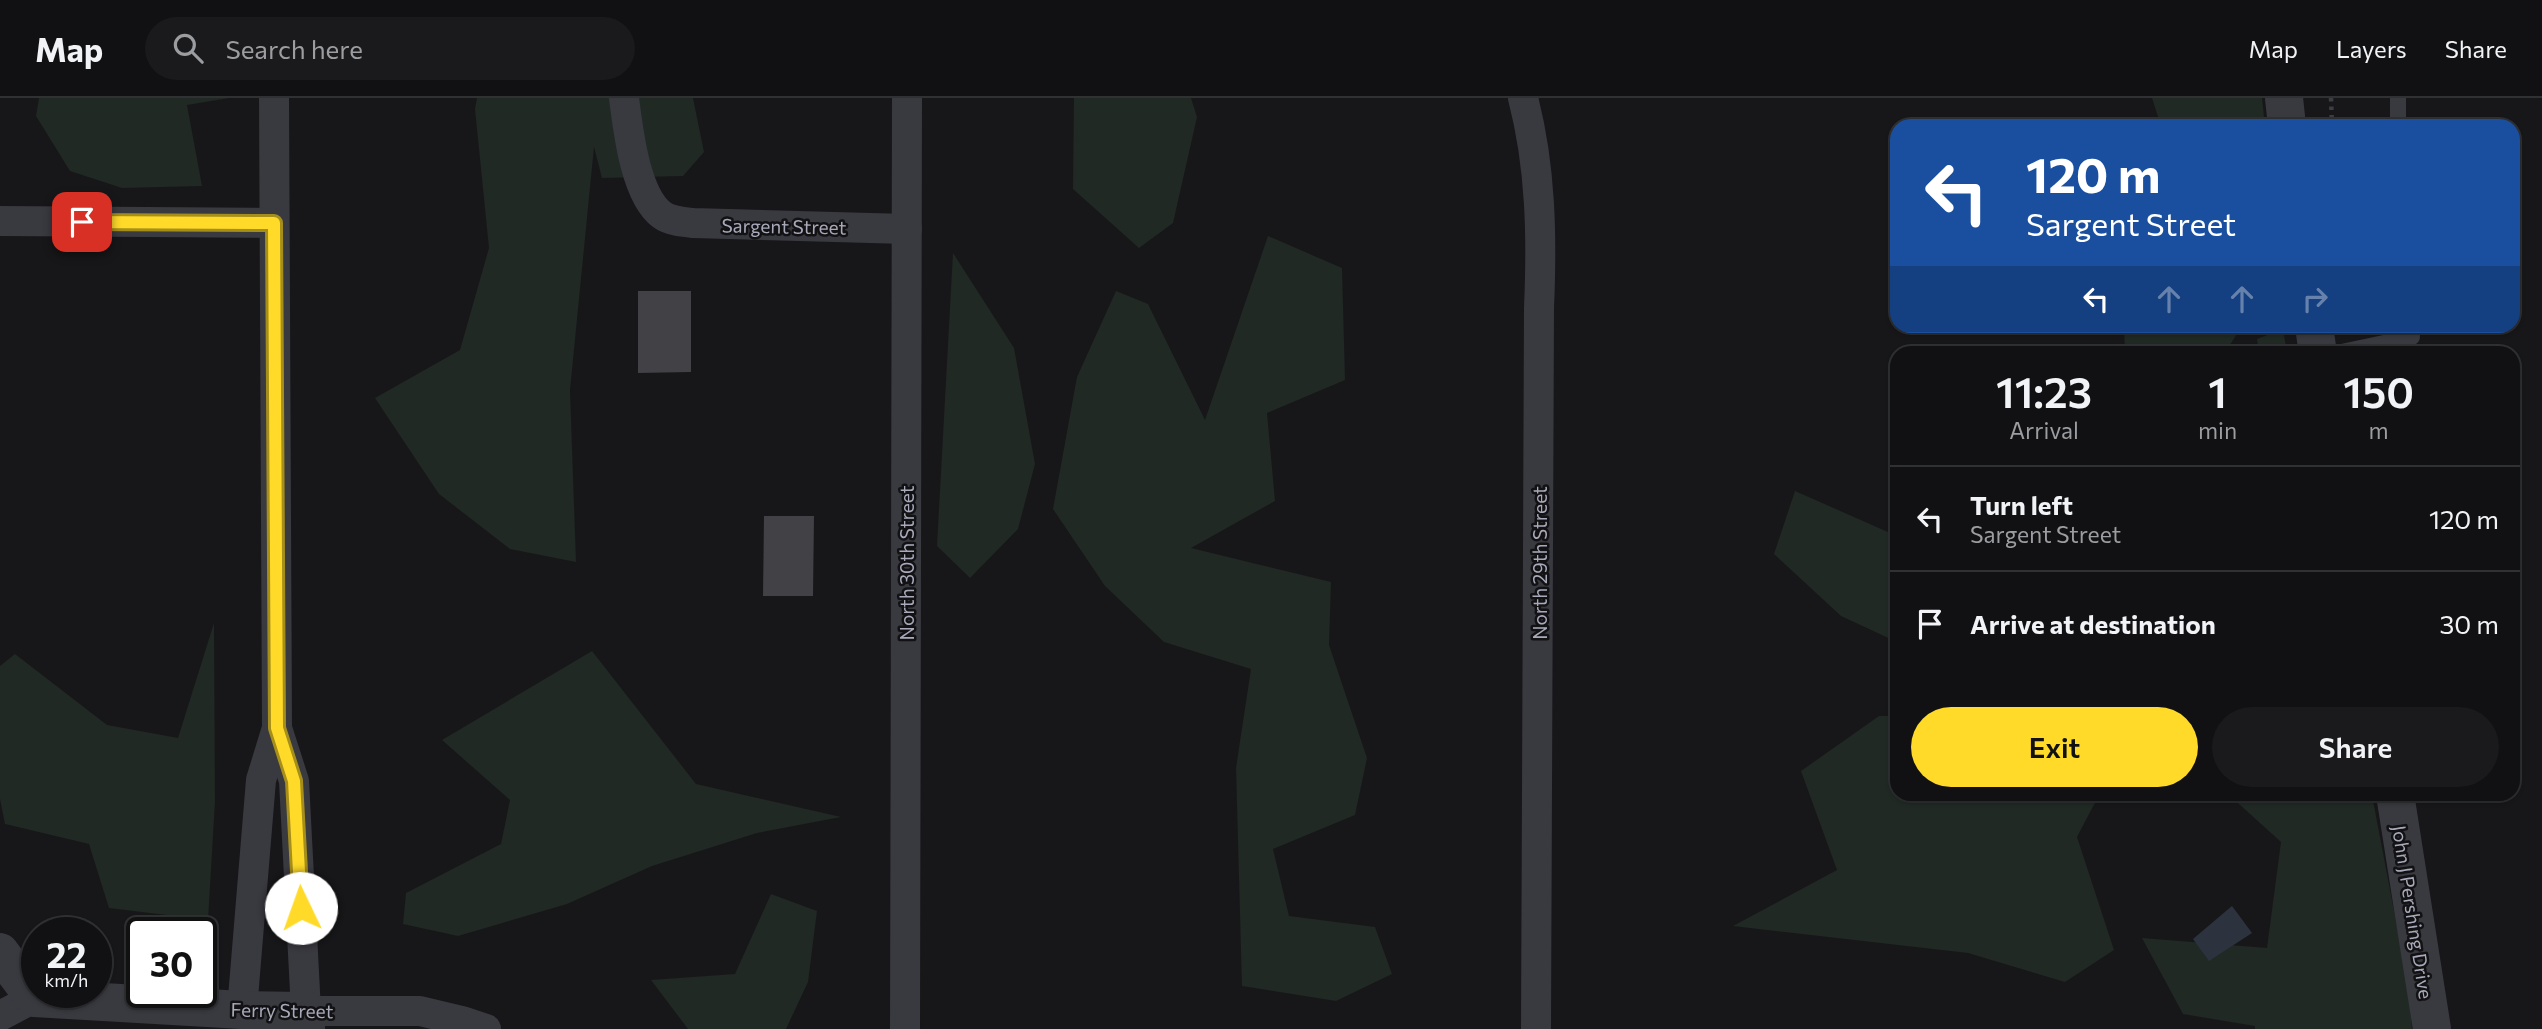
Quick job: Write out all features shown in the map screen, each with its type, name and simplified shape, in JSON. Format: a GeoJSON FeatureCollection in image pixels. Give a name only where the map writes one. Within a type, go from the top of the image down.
{"type":"FeatureCollection","features":[{"type":"Feature","properties":{"kind":"street"},"geometry":{"type":"LineString","coordinates":[[241,1020],[261,780],[277,728],[274,98]]}},
{"type":"Feature","properties":{"kind":"street","name":"Sargent Street"},"geometry":{"type":"LineString","coordinates":[[624,98],[630,145],[641,181],[662,216],[693,223],[907,229]]}},
{"type":"Feature","properties":{"kind":"street","name":"North 30th Street"},"geometry":{"type":"LineString","coordinates":[[905,1029],[907,98]]}},
{"type":"Feature","properties":{"kind":"street","name":"North 29th Street"},"geometry":{"type":"LineString","coordinates":[[1523,98],[1539,189],[1542,248],[1539,308],[1536,1029]]}},
{"type":"Feature","properties":{"kind":"street"},"geometry":{"type":"LineString","coordinates":[[2284,98],[2286,119]]}},
{"type":"Feature","properties":{"kind":"street"},"geometry":{"type":"LineString","coordinates":[[0,221],[274,223]]}},
{"type":"Feature","properties":{"kind":"street"},"geometry":{"type":"LineString","coordinates":[[277,728],[294,781],[306,1020]]}},
{"type":"Feature","properties":{"kind":"street","name":"John J Pershing Drive"},"geometry":{"type":"LineString","coordinates":[[2396,801],[2432,1029]]}},
{"type":"Feature","properties":{"kind":"street"},"geometry":{"type":"LineString","coordinates":[[0,952],[21,980]]}},
{"type":"Feature","properties":{"kind":"street"},"geometry":{"type":"LineString","coordinates":[[0,1016],[21,1005]]}},
{"type":"Feature","properties":{"kind":"street","name":"Ferry Street"},"geometry":{"type":"LineString","coordinates":[[112,1006],[241,1020],[306,1020],[419,1011],[470,1026]]}},
{"type":"Feature","properties":{"kind":"lane"},"geometry":{"type":"LineString","coordinates":[[2398,98],[2398,119]]}},
{"type":"Feature","properties":{"kind":"lane"},"geometry":{"type":"LineString","coordinates":[[2370,346],[2412,337],[2412,333]]}},
{"type":"Feature","properties":{"kind":"path"},"geometry":{"type":"LineString","coordinates":[[2331,98],[2332,119]]}},
{"type":"Feature","properties":{"kind":"shaded area"},"geometry":{"type":"Polygon","coordinates":[[[39,98],[229,98],[187,105],[202,186],[122,188],[70,171],[36,116],[39,98]]]}},
{"type":"Feature","properties":{"kind":"shaded area"},"geometry":{"type":"Polygon","coordinates":[[[477,98],[693,98],[704,152],[683,176],[602,178],[594,147],[570,390],[576,562],[510,549],[439,494],[375,398],[460,350],[489,248],[475,109],[477,98]]]}},
{"type":"Feature","properties":{"kind":"shaded area"},"geometry":{"type":"Polygon","coordinates":[[[1074,98],[1191,98],[1197,117],[1173,223],[1139,248],[1073,189],[1074,98]]]}},
{"type":"Feature","properties":{"kind":"shaded area"},"geometry":{"type":"Polygon","coordinates":[[[2152,98],[2262,98],[2264,119],[2159,119],[2152,98]]]}},
{"type":"Feature","properties":{"kind":"shaded area"},"geometry":{"type":"Polygon","coordinates":[[[1268,236],[1342,268],[1345,380],[1267,413],[1275,501],[1191,548],[1331,582],[1329,645],[1367,758],[1355,815],[1273,849],[1289,916],[1375,927],[1392,974],[1336,1001],[1242,986],[1236,768],[1251,669],[1164,642],[1105,586],[1053,509],[1077,377],[1116,291],[1148,304],[1205,420],[1268,236]]]}},
{"type":"Feature","properties":{"kind":"shaded area"},"geometry":{"type":"Polygon","coordinates":[[[953,253],[1014,348],[1035,464],[1018,529],[970,578],[937,546],[953,253]]]}},
{"type":"Feature","properties":{"kind":"shaded area"},"geometry":{"type":"Polygon","coordinates":[[[2124,333],[2238,333],[2229,346],[2125,346],[2124,333]]]}},
{"type":"Feature","properties":{"kind":"shaded area"},"geometry":{"type":"Polygon","coordinates":[[[2273,333],[2284,333],[2286,346],[2258,346],[2257,339],[2273,333]]]}},
{"type":"Feature","properties":{"kind":"shaded area"},"geometry":{"type":"Polygon","coordinates":[[[1795,491],[1890,533],[1890,639],[1841,616],[1774,554],[1795,491]]]}},
{"type":"Feature","properties":{"kind":"shaded area"},"geometry":{"type":"Polygon","coordinates":[[[214,623],[215,801],[208,917],[183,917],[109,908],[89,844],[5,824],[0,799],[0,666],[15,654],[107,725],[178,738],[214,623]]]}},
{"type":"Feature","properties":{"kind":"shaded area"},"geometry":{"type":"Polygon","coordinates":[[[592,651],[696,784],[841,817],[757,833],[652,866],[567,904],[458,936],[403,924],[406,893],[501,844],[510,800],[442,740],[592,651]]]}},
{"type":"Feature","properties":{"kind":"shaded area"},"geometry":{"type":"Polygon","coordinates":[[[1879,716],[1890,716],[1890,801],[2096,801],[2077,837],[2114,950],[2065,982],[1968,953],[1733,926],[1837,870],[1801,771],[1879,716]]]}},
{"type":"Feature","properties":{"kind":"shaded area"},"geometry":{"type":"Polygon","coordinates":[[[2236,801],[2373,801],[2409,990],[2412,1029],[2255,1029],[2255,1026],[2183,1014],[2142,938],[2267,948],[2281,842],[2236,801]]]}},
{"type":"Feature","properties":{"kind":"shaded area"},"geometry":{"type":"Polygon","coordinates":[[[771,894],[817,911],[808,982],[786,1029],[688,1029],[651,980],[735,974],[771,894]]]}},
{"type":"Feature","properties":{"kind":"shaded area"},"geometry":{"type":"Polygon","coordinates":[[[2232,906],[2252,933],[2209,961],[2193,939],[2232,906]]]}},
{"type":"Feature","properties":{"kind":"building"},"geometry":{"type":"Polygon","coordinates":[[[638,291],[691,291],[691,372],[638,373],[638,291]]]}},
{"type":"Feature","properties":{"kind":"building"},"geometry":{"type":"Polygon","coordinates":[[[764,516],[814,516],[813,596],[763,596],[764,516]]]}},
{"type":"Feature","properties":{"kind":"route"},"geometry":{"type":"LineString","coordinates":[[82,222],[274,223],[277,728],[294,781],[301,908]]}}]}
